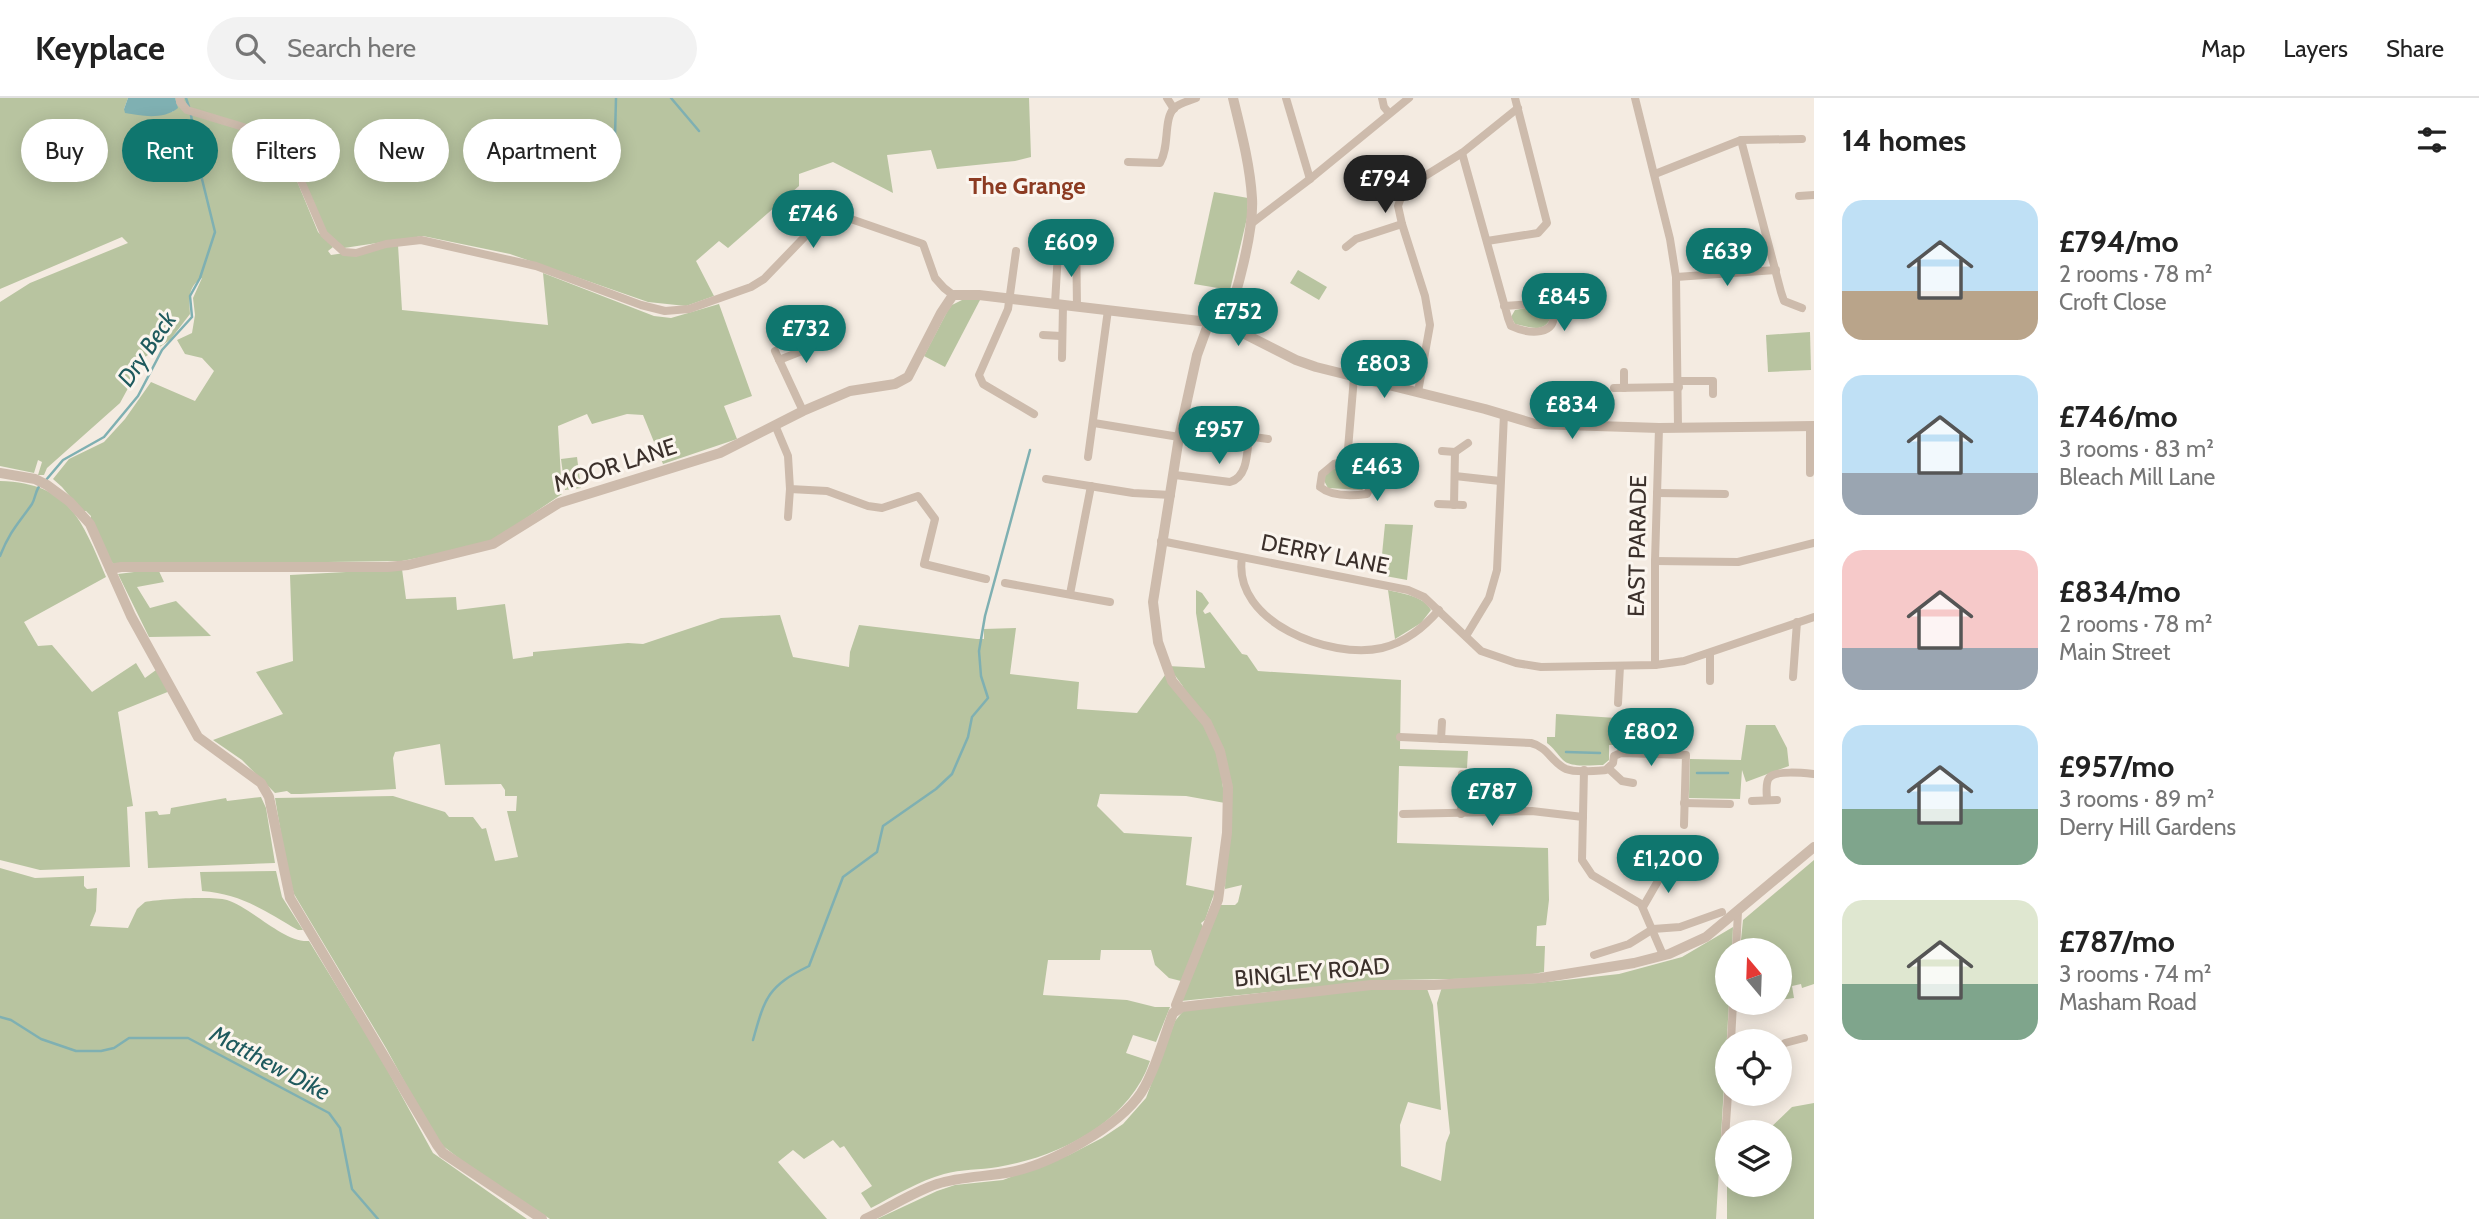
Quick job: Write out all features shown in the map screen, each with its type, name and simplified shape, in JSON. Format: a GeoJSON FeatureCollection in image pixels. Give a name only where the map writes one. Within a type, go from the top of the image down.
{"type":"FeatureCollection","features":[{"type":"Feature","properties":{"kind":"street"},"geometry":{"type":"LineString","coordinates":[[180,98],[187,110],[250,129],[267,130],[282,137],[324,234],[344,252],[356,253],[386,244],[421,240],[527,263],[641,305],[675,312],[764,279],[816,225],[848,218],[923,244],[935,278],[953,295],[1226,324],[1296,360],[1535,424],[1659,428],[1812,426],[1809,473]]}},
{"type":"Feature","properties":{"kind":"street"},"geometry":{"type":"LineString","coordinates":[[1167,98],[1174,109]]}},
{"type":"Feature","properties":{"kind":"street"},"geometry":{"type":"LineString","coordinates":[[1128,162],[1156,164],[1162,161],[1168,144],[1168,121],[1174,109],[1195,98]]}},
{"type":"Feature","properties":{"kind":"street"},"geometry":{"type":"LineString","coordinates":[[1226,324],[1252,223],[1250,172],[1233,98]]}},
{"type":"Feature","properties":{"kind":"street"},"geometry":{"type":"LineString","coordinates":[[1286,98],[1310,179]]}},
{"type":"Feature","properties":{"kind":"street"},"geometry":{"type":"LineString","coordinates":[[1382,98],[1389,113]]}},
{"type":"Feature","properties":{"kind":"street"},"geometry":{"type":"LineString","coordinates":[[1252,223],[1409,98]]}},
{"type":"Feature","properties":{"kind":"street"},"geometry":{"type":"LineString","coordinates":[[1487,241],[1538,233],[1547,223],[1515,98]]}},
{"type":"Feature","properties":{"kind":"street"},"geometry":{"type":"LineString","coordinates":[[1637,99],[1676,277],[1678,427]]}},
{"type":"Feature","properties":{"kind":"street"},"geometry":{"type":"LineString","coordinates":[[1418,392],[1430,325],[1425,296],[1398,206],[1404,189],[1462,153],[1518,108]]}},
{"type":"Feature","properties":{"kind":"street"},"geometry":{"type":"LineString","coordinates":[[1655,174],[1741,141],[1802,139]]}},
{"type":"Feature","properties":{"kind":"street"},"geometry":{"type":"LineString","coordinates":[[1741,141],[1784,301],[1802,308]]}},
{"type":"Feature","properties":{"kind":"street"},"geometry":{"type":"LineString","coordinates":[[1462,153],[1504,306],[1508,318],[1515,328],[1540,332],[1550,328],[1554,320],[1553,310],[1545,303],[1504,306]]}},
{"type":"Feature","properties":{"kind":"street"},"geometry":{"type":"LineString","coordinates":[[1799,197],[1814,195]]}},
{"type":"Feature","properties":{"kind":"street"},"geometry":{"type":"LineString","coordinates":[[1063,223],[1072,224],[1076,229],[1077,307]]}},
{"type":"Feature","properties":{"kind":"street"},"geometry":{"type":"LineString","coordinates":[[1346,247],[1356,239],[1402,224]]}},
{"type":"Feature","properties":{"kind":"street"},"geometry":{"type":"LineString","coordinates":[[1016,251],[1008,309],[979,375],[983,384],[1034,414]]}},
{"type":"Feature","properties":{"kind":"street"},"geometry":{"type":"LineString","coordinates":[[1058,252],[1061,336],[1064,341],[1062,358]]}},
{"type":"Feature","properties":{"kind":"street"},"geometry":{"type":"LineString","coordinates":[[1676,277],[1776,270]]}},
{"type":"Feature","properties":{"kind":"street","name":"MOOR LANE"},"geometry":{"type":"LineString","coordinates":[[110,569],[388,567],[408,565],[493,544],[559,502],[720,453],[803,411],[850,391],[895,384],[908,377],[953,295]]}},
{"type":"Feature","properties":{"kind":"street"},"geometry":{"type":"LineString","coordinates":[[1087,457],[1094,423],[1108,310]]}},
{"type":"Feature","properties":{"kind":"street"},"geometry":{"type":"LineString","coordinates":[[865,1219],[937,1184],[1013,1172],[1047,1162],[1063,1154],[1124,1112],[1135,1101],[1143,1089],[1173,1013],[1178,1009],[1177,1004],[1218,900],[1227,833],[1228,787],[1220,751],[1207,723],[1172,681],[1158,642],[1153,602],[1179,437],[1196,361],[1209,322]]}},
{"type":"Feature","properties":{"kind":"street"},"geometry":{"type":"LineString","coordinates":[[1044,335],[1061,336]]}},
{"type":"Feature","properties":{"kind":"street"},"geometry":{"type":"LineString","coordinates":[[779,360],[822,344]]}},
{"type":"Feature","properties":{"kind":"street"},"geometry":{"type":"LineString","coordinates":[[775,351],[803,411]]}},
{"type":"Feature","properties":{"kind":"street"},"geometry":{"type":"LineString","coordinates":[[1624,372],[1619,388],[1713,381],[1713,394]]}},
{"type":"Feature","properties":{"kind":"street"},"geometry":{"type":"LineString","coordinates":[[1347,461],[1354,377]]}},
{"type":"Feature","properties":{"kind":"street"},"geometry":{"type":"LineString","coordinates":[[1466,636],[1489,598],[1497,570],[1504,414]]}},
{"type":"Feature","properties":{"kind":"street"},"geometry":{"type":"LineString","coordinates":[[1094,423],[1179,437]]}},
{"type":"Feature","properties":{"kind":"street"},"geometry":{"type":"LineString","coordinates":[[775,425],[788,456],[788,517]]}},
{"type":"Feature","properties":{"kind":"street","name":"EAST PARADE"},"geometry":{"type":"LineString","coordinates":[[1655,665],[1659,428]]}},
{"type":"Feature","properties":{"kind":"street"},"geometry":{"type":"LineString","coordinates":[[1233,434],[1268,439]]}},
{"type":"Feature","properties":{"kind":"street"},"geometry":{"type":"LineString","coordinates":[[1175,475],[1230,482],[1238,480],[1243,474],[1249,436]]}},
{"type":"Feature","properties":{"kind":"street"},"geometry":{"type":"LineString","coordinates":[[1442,451],[1455,452],[1468,443]]}},
{"type":"Feature","properties":{"kind":"street"},"geometry":{"type":"LineString","coordinates":[[1438,504],[1458,505],[1455,452]]}},
{"type":"Feature","properties":{"kind":"street"},"geometry":{"type":"LineString","coordinates":[[1347,461],[1357,465],[1370,478],[1371,486],[1367,494],[1353,496],[1326,492],[1320,487],[1322,474],[1334,464],[1347,461]]}},
{"type":"Feature","properties":{"kind":"street"},"geometry":{"type":"LineString","coordinates":[[0,473],[35,479],[47,485],[70,502],[90,524],[131,616],[198,737],[253,776],[269,797],[290,898],[436,1145],[443,1153],[542,1219]]}},
{"type":"Feature","properties":{"kind":"street"},"geometry":{"type":"LineString","coordinates":[[1455,477],[1500,481]]}},
{"type":"Feature","properties":{"kind":"street"},"geometry":{"type":"LineString","coordinates":[[1046,479],[1133,493],[1171,495]]}},
{"type":"Feature","properties":{"kind":"street"},"geometry":{"type":"LineString","coordinates":[[1070,594],[1091,486]]}},
{"type":"Feature","properties":{"kind":"street"},"geometry":{"type":"LineString","coordinates":[[790,489],[827,491],[868,506],[883,508],[918,496],[934,519],[924,564],[986,579]]}},
{"type":"Feature","properties":{"kind":"street"},"geometry":{"type":"LineString","coordinates":[[1657,493],[1725,494]]}},
{"type":"Feature","properties":{"kind":"street","name":"DERRY LANE"},"geometry":{"type":"LineString","coordinates":[[1161,541],[1408,590],[1424,597],[1481,651],[1516,663],[1541,667],[1655,665],[1684,661],[1814,618]]}},
{"type":"Feature","properties":{"kind":"street"},"geometry":{"type":"LineString","coordinates":[[1655,561],[1738,562],[1814,543]]}},
{"type":"Feature","properties":{"kind":"street"},"geometry":{"type":"LineString","coordinates":[[1242,558],[1241,569],[1246,587],[1260,610],[1285,630],[1314,642],[1349,649],[1379,649],[1400,642],[1419,631],[1439,610]]}},
{"type":"Feature","properties":{"kind":"street"},"geometry":{"type":"LineString","coordinates":[[1005,583],[1110,602]]}},
{"type":"Feature","properties":{"kind":"street"},"geometry":{"type":"LineString","coordinates":[[1793,677],[1797,622]]}},
{"type":"Feature","properties":{"kind":"street"},"geometry":{"type":"LineString","coordinates":[[1710,654],[1710,681]]}},
{"type":"Feature","properties":{"kind":"street"},"geometry":{"type":"LineString","coordinates":[[1618,703],[1620,666]]}},
{"type":"Feature","properties":{"kind":"street"},"geometry":{"type":"LineString","coordinates":[[1441,739],[1442,722]]}},
{"type":"Feature","properties":{"kind":"street"},"geometry":{"type":"LineString","coordinates":[[1400,737],[1537,745],[1566,769],[1602,771],[1608,768],[1614,756],[1621,753],[1686,755],[1684,825]]}},
{"type":"Feature","properties":{"kind":"street"},"geometry":{"type":"LineString","coordinates":[[1608,768],[1622,781],[1633,783]]}},
{"type":"Feature","properties":{"kind":"street"},"geometry":{"type":"LineString","coordinates":[[1584,770],[1581,854],[1588,871],[1643,907],[1663,955]]}},
{"type":"Feature","properties":{"kind":"street"},"geometry":{"type":"LineString","coordinates":[[1461,814],[1462,774]]}},
{"type":"Feature","properties":{"kind":"street"},"geometry":{"type":"LineString","coordinates":[[1766,800],[1767,781],[1775,774],[1814,774]]}},
{"type":"Feature","properties":{"kind":"street"},"geometry":{"type":"LineString","coordinates":[[1752,801],[1777,800]]}},
{"type":"Feature","properties":{"kind":"street"},"geometry":{"type":"LineString","coordinates":[[1684,803],[1730,804]]}},
{"type":"Feature","properties":{"kind":"street"},"geometry":{"type":"LineString","coordinates":[[1403,814],[1532,811],[1583,817]]}},
{"type":"Feature","properties":{"kind":"street","name":"BINGLEY ROAD"},"geometry":{"type":"LineString","coordinates":[[1178,1009],[1371,985],[1434,985],[1541,978],[1615,967],[1663,955],[1706,937],[1814,847]]}},
{"type":"Feature","properties":{"kind":"street"},"geometry":{"type":"LineString","coordinates":[[1647,863],[1666,867],[1706,868]]}},
{"type":"Feature","properties":{"kind":"street"},"geometry":{"type":"LineString","coordinates":[[1643,907],[1666,867]]}},
{"type":"Feature","properties":{"kind":"street"},"geometry":{"type":"LineString","coordinates":[[1594,955],[1629,944],[1653,929],[1680,927],[1722,912]]}},
{"type":"Feature","properties":{"kind":"street"},"geometry":{"type":"LineString","coordinates":[[1737,938],[1738,912]]}},
{"type":"Feature","properties":{"kind":"street"},"geometry":{"type":"LineString","coordinates":[[1792,1041],[1804,1038]]}},
{"type":"Feature","properties":{"kind":"green space"},"geometry":{"type":"Polygon","coordinates":[[[0,98],[128,98],[124,109],[172,112],[177,108],[175,98],[1029,98],[1031,157],[937,169],[931,150],[887,155],[893,193],[833,162],[799,174],[799,186],[728,248],[719,241],[696,261],[714,296],[686,306],[648,302],[510,254],[423,236],[344,248],[324,229],[305,182],[340,182],[340,119],[232,119],[232,182],[297,182],[318,232],[333,247],[328,251],[331,255],[398,245],[402,310],[548,325],[543,273],[654,316],[671,318],[719,304],[752,396],[724,406],[737,439],[663,464],[643,415],[627,414],[592,424],[587,414],[558,426],[562,494],[488,544],[402,561],[115,565],[109,560],[90,522],[91,516],[82,511],[53,479],[69,459],[104,442],[125,419],[151,382],[195,401],[214,371],[202,358],[185,354],[177,340],[192,333],[195,315],[193,298],[202,278],[192,289],[190,314],[170,340],[145,357],[120,403],[47,468],[44,475],[38,475],[42,462],[38,460],[34,473],[0,466],[0,302],[30,283],[128,243],[122,237],[0,289],[0,98]]]}},
{"type":"Feature","properties":{"kind":"green space"},"geometry":{"type":"Polygon","coordinates":[[[1214,192],[1248,198],[1247,218],[1230,290],[1194,284],[1214,192]]]}},
{"type":"Feature","properties":{"kind":"green space"},"geometry":{"type":"Polygon","coordinates":[[[1298,270],[1327,287],[1319,300],[1290,283],[1298,270]]]}},
{"type":"Feature","properties":{"kind":"green space"},"geometry":{"type":"Polygon","coordinates":[[[964,299],[980,300],[945,367],[924,356],[948,310],[964,299]]]}},
{"type":"Feature","properties":{"kind":"green space"},"geometry":{"type":"Polygon","coordinates":[[[1542,305],[1550,311],[1551,317],[1545,326],[1531,328],[1515,324],[1511,317],[1515,310],[1542,305]]]}},
{"type":"Feature","properties":{"kind":"green space"},"geometry":{"type":"Polygon","coordinates":[[[1810,332],[1811,370],[1768,372],[1766,335],[1810,332]]]}},
{"type":"Feature","properties":{"kind":"green space"},"geometry":{"type":"Polygon","coordinates":[[[577,457],[581,488],[565,490],[561,459],[577,457]]]}},
{"type":"Feature","properties":{"kind":"green space"},"geometry":{"type":"Polygon","coordinates":[[[1348,464],[1361,473],[1368,482],[1367,487],[1362,490],[1328,488],[1323,479],[1334,469],[1348,464]]]}},
{"type":"Feature","properties":{"kind":"green space"},"geometry":{"type":"Polygon","coordinates":[[[0,481],[24,483],[58,497],[80,523],[106,577],[24,622],[38,646],[52,645],[92,692],[136,663],[145,678],[156,670],[170,691],[118,712],[133,806],[127,807],[130,867],[40,870],[0,860],[0,481]]]}},
{"type":"Feature","properties":{"kind":"green space"},"geometry":{"type":"Polygon","coordinates":[[[1385,524],[1413,525],[1407,580],[1380,575],[1385,524]]]}},
{"type":"Feature","properties":{"kind":"green space"},"geometry":{"type":"Polygon","coordinates":[[[158,569],[164,582],[137,587],[150,608],[176,601],[211,636],[149,637],[118,574],[158,569]]]}},
{"type":"Feature","properties":{"kind":"green space"},"geometry":{"type":"Polygon","coordinates":[[[402,569],[406,599],[456,597],[457,610],[505,604],[513,659],[533,656],[533,652],[643,644],[721,618],[780,615],[793,657],[849,667],[850,652],[859,625],[977,639],[984,639],[984,629],[1016,628],[1010,674],[1079,682],[1077,709],[1137,713],[1165,675],[1173,689],[1202,717],[1212,733],[1218,752],[1225,803],[1186,796],[1100,794],[1097,806],[1124,833],[1192,837],[1186,885],[1215,891],[1205,920],[1201,923],[1203,927],[1181,981],[1169,978],[1155,965],[1151,950],[1101,950],[1100,960],[1048,960],[1043,995],[1127,1000],[1155,1007],[1170,1007],[1156,1042],[1133,1035],[1126,1053],[1150,1061],[1140,1083],[1126,1102],[1108,1119],[1089,1134],[1067,1145],[1021,1162],[944,1174],[871,1208],[861,1193],[872,1186],[844,1146],[840,1148],[833,1140],[804,1159],[793,1150],[778,1162],[827,1219],[550,1219],[465,1163],[443,1146],[433,1134],[386,1048],[294,894],[288,875],[275,798],[393,796],[445,812],[449,817],[473,817],[482,829],[486,828],[495,861],[518,857],[507,811],[516,811],[517,796],[505,796],[501,784],[445,785],[440,744],[395,752],[393,758],[396,789],[275,793],[242,760],[213,740],[283,714],[256,672],[293,661],[290,575],[402,569]]]}},
{"type":"Feature","properties":{"kind":"green space"},"geometry":{"type":"Polygon","coordinates":[[[1196,590],[1202,593],[1209,603],[1203,611],[1205,614],[1210,612],[1258,671],[1401,680],[1400,749],[1468,751],[1467,768],[1399,766],[1397,843],[1548,848],[1549,900],[1546,925],[1537,926],[1536,946],[1545,946],[1544,972],[1510,978],[1390,980],[1181,1001],[1218,905],[1235,905],[1242,885],[1225,889],[1228,765],[1182,685],[1168,666],[1205,668],[1196,613],[1196,590]]]}},
{"type":"Feature","properties":{"kind":"green space"},"geometry":{"type":"Polygon","coordinates":[[[1388,590],[1417,598],[1431,610],[1421,623],[1395,639],[1388,590]]]}},
{"type":"Feature","properties":{"kind":"green space"},"geometry":{"type":"Polygon","coordinates":[[[1556,714],[1616,718],[1615,745],[1609,745],[1609,760],[1603,765],[1588,766],[1563,760],[1547,743],[1547,737],[1555,737],[1556,714]]]}},
{"type":"Feature","properties":{"kind":"green space"},"geometry":{"type":"Polygon","coordinates":[[[1746,725],[1775,725],[1787,748],[1789,766],[1746,782],[1742,770],[1740,799],[1689,798],[1690,759],[1741,760],[1746,725]]]}},
{"type":"Feature","properties":{"kind":"green space"},"geometry":{"type":"Polygon","coordinates":[[[261,797],[266,808],[275,863],[148,868],[145,812],[170,814],[171,808],[226,798],[227,801],[261,797]]]}},
{"type":"Feature","properties":{"kind":"green space"},"geometry":{"type":"Polygon","coordinates":[[[1814,860],[1814,984],[1802,988],[1801,984],[1792,986],[1792,938],[1741,938],[1743,920],[1814,860]]]}},
{"type":"Feature","properties":{"kind":"green space"},"geometry":{"type":"Polygon","coordinates":[[[0,868],[35,878],[84,876],[84,886],[87,889],[97,888],[96,911],[90,926],[128,928],[137,909],[145,902],[186,898],[220,899],[237,904],[289,937],[309,941],[382,1060],[433,1153],[527,1219],[0,1219],[0,868]]]}},
{"type":"Feature","properties":{"kind":"green space"},"geometry":{"type":"Polygon","coordinates":[[[276,871],[282,897],[303,930],[298,930],[241,900],[202,891],[200,872],[276,871]]]}},
{"type":"Feature","properties":{"kind":"green space"},"geometry":{"type":"Polygon","coordinates":[[[1733,927],[1733,938],[1715,938],[1715,1015],[1728,1015],[1727,1029],[1715,1029],[1715,1106],[1723,1106],[1722,1120],[1715,1120],[1716,1219],[877,1219],[955,1185],[1003,1180],[1069,1155],[1123,1124],[1146,1098],[1175,1021],[1184,1010],[1388,987],[1426,986],[1433,1005],[1441,1110],[1408,1102],[1400,1125],[1401,1166],[1441,1181],[1450,1133],[1437,1003],[1442,987],[1538,983],[1619,974],[1682,957],[1733,927]]]}},
{"type":"Feature","properties":{"kind":"green space"},"geometry":{"type":"Polygon","coordinates":[[[1814,1103],[1814,1219],[1727,1219],[1727,1197],[1792,1197],[1792,1120],[1778,1120],[1792,1107],[1814,1103]]]}},
{"type":"Feature","properties":{"kind":"water"},"geometry":{"type":"Polygon","coordinates":[[[128,98],[175,98],[178,108],[159,116],[125,113],[128,98]]]}},
{"type":"Feature","properties":{"kind":"waterway","name":"Dry Beck"},"geometry":{"type":"LineString","coordinates":[[186,98],[189,107]]}},
{"type":"Feature","properties":{"kind":"waterway"},"geometry":{"type":"LineString","coordinates":[[615,119],[616,98]]}},
{"type":"Feature","properties":{"kind":"waterway"},"geometry":{"type":"LineString","coordinates":[[671,98],[699,131]]}},
{"type":"Feature","properties":{"kind":"waterway","name":"Dry Beck"},"geometry":{"type":"LineString","coordinates":[[46,480],[63,460],[104,437],[138,396],[162,350],[192,317],[190,296],[200,278],[215,232],[200,171],[191,115]]}},
{"type":"Feature","properties":{"kind":"waterway"},"geometry":{"type":"LineString","coordinates":[[753,1040],[770,994],[785,980],[809,966],[843,877],[877,852],[883,826],[936,789],[952,774],[968,737],[972,717],[988,698],[981,676],[979,651],[985,616],[1030,450]]}},
{"type":"Feature","properties":{"kind":"waterway","name":"Dry Beck"},"geometry":{"type":"LineString","coordinates":[[0,556],[41,484]]}},
{"type":"Feature","properties":{"kind":"waterway"},"geometry":{"type":"LineString","coordinates":[[1566,752],[1600,753]]}},
{"type":"Feature","properties":{"kind":"waterway"},"geometry":{"type":"LineString","coordinates":[[1697,773],[1728,773]]}},
{"type":"Feature","properties":{"kind":"waterway","name":"Matthew Dike"},"geometry":{"type":"LineString","coordinates":[[0,1017],[11,1020],[41,1039],[76,1051],[114,1048],[129,1038],[188,1038],[329,1113],[340,1128],[352,1189],[378,1219]]}},
{"type":"Feature","properties":{"kind":"district","name":"The Grange"},"geometry":{"type":"Point","coordinates":[1027,186]}}]}
